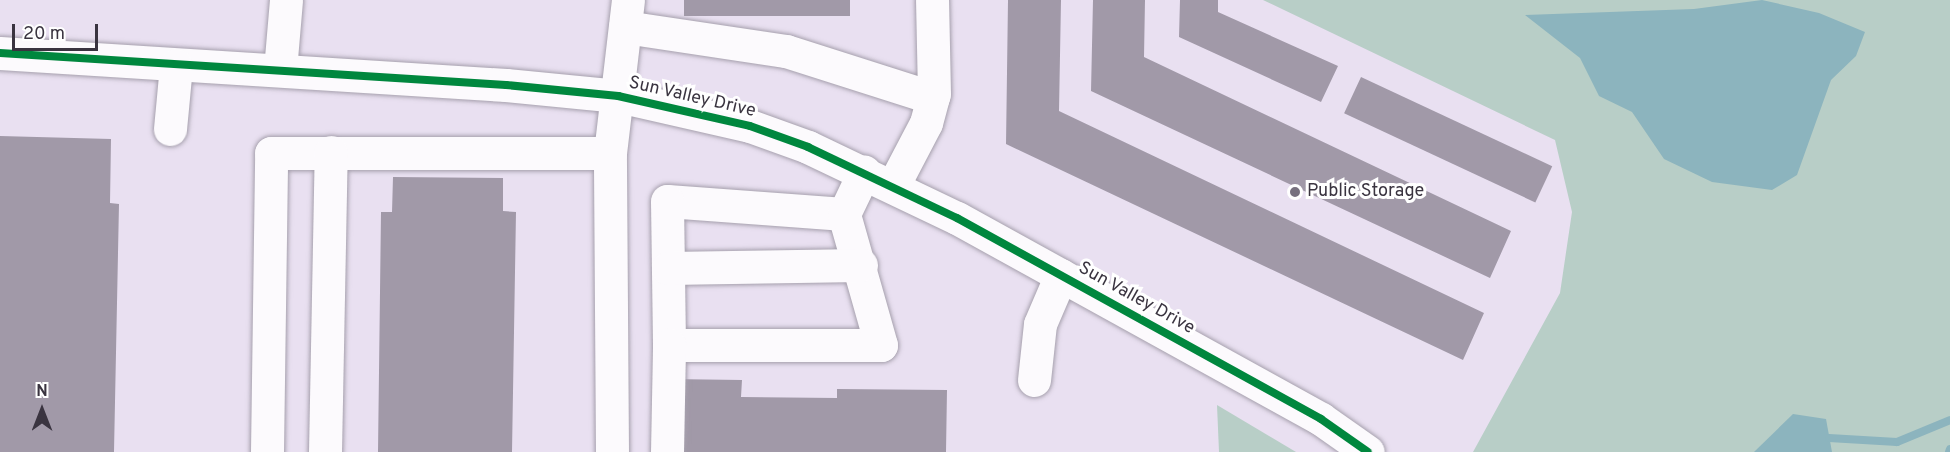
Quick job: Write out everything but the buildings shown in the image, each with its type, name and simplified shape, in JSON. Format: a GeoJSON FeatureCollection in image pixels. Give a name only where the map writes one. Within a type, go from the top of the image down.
{"type":"FeatureCollection","features":[{"type":"Feature","properties":{"kind":"street"},"geometry":{"type":"LineString","coordinates":[[280,70],[286,0]]}},
{"type":"Feature","properties":{"kind":"street"},"geometry":{"type":"LineString","coordinates":[[893,186],[926,123],[933,98],[932,0]]}},
{"type":"Feature","properties":{"kind":"street"},"geometry":{"type":"LineString","coordinates":[[612,452],[610,153],[626,14],[786,51],[933,98]]}},
{"type":"Feature","properties":{"kind":"street","name":"Sun Valley Drive"},"geometry":{"type":"LineString","coordinates":[[0,53],[280,70],[618,96],[750,126],[893,186],[1061,275],[1321,419],[1368,452]]}},
{"type":"Feature","properties":{"kind":"street"},"geometry":{"type":"LineString","coordinates":[[170,129],[176,65]]}},
{"type":"Feature","properties":{"kind":"street"},"geometry":{"type":"LineString","coordinates":[[325,452],[330,152]]}},
{"type":"Feature","properties":{"kind":"street"},"geometry":{"type":"LineString","coordinates":[[267,452],[271,153],[610,153]]}},
{"type":"Feature","properties":{"kind":"street"},"geometry":{"type":"LineString","coordinates":[[669,345],[881,345],[861,265],[844,214],[864,172]]}},
{"type":"Feature","properties":{"kind":"street"},"geometry":{"type":"LineString","coordinates":[[667,452],[669,345],[667,201],[844,214]]}},
{"type":"Feature","properties":{"kind":"street"},"geometry":{"type":"LineString","coordinates":[[668,268],[861,265]]}},
{"type":"Feature","properties":{"kind":"street"},"geometry":{"type":"LineString","coordinates":[[1034,380],[1040,324],[1061,275]]}},
{"type":"Feature","properties":{"kind":"green space"},"geometry":{"type":"Polygon","coordinates":[[[1263,0],[1950,0],[1950,452],[1473,452],[1560,293],[1572,212],[1555,140],[1263,0]]]}},
{"type":"Feature","properties":{"kind":"green space"},"geometry":{"type":"Polygon","coordinates":[[[1217,405],[1296,452],[1219,452],[1217,405]]]}},
{"type":"Feature","properties":{"kind":"water"},"geometry":{"type":"Polygon","coordinates":[[[1762,0],[1819,13],[1865,32],[1856,56],[1831,80],[1797,175],[1772,190],[1712,182],[1664,159],[1632,112],[1599,96],[1580,58],[1525,15],[1694,9],[1762,0]]]}},
{"type":"Feature","properties":{"kind":"water"},"geometry":{"type":"Polygon","coordinates":[[[1793,414],[1826,419],[1832,452],[1754,452],[1793,414]]]}},
{"type":"Feature","properties":{"kind":"waterway"},"geometry":{"type":"LineString","coordinates":[[1829,438],[1897,442],[1950,420]]}},
{"type":"Feature","properties":{"kind":"cycle path"},"geometry":{"type":"LineString","coordinates":[[0,53],[506,85],[618,96],[750,126],[808,147],[957,218],[1321,419],[1368,452]]}},
{"type":"Feature","properties":{"kind":"place","name":"Public Storage"},"geometry":{"type":"Point","coordinates":[1295,192]}}]}
